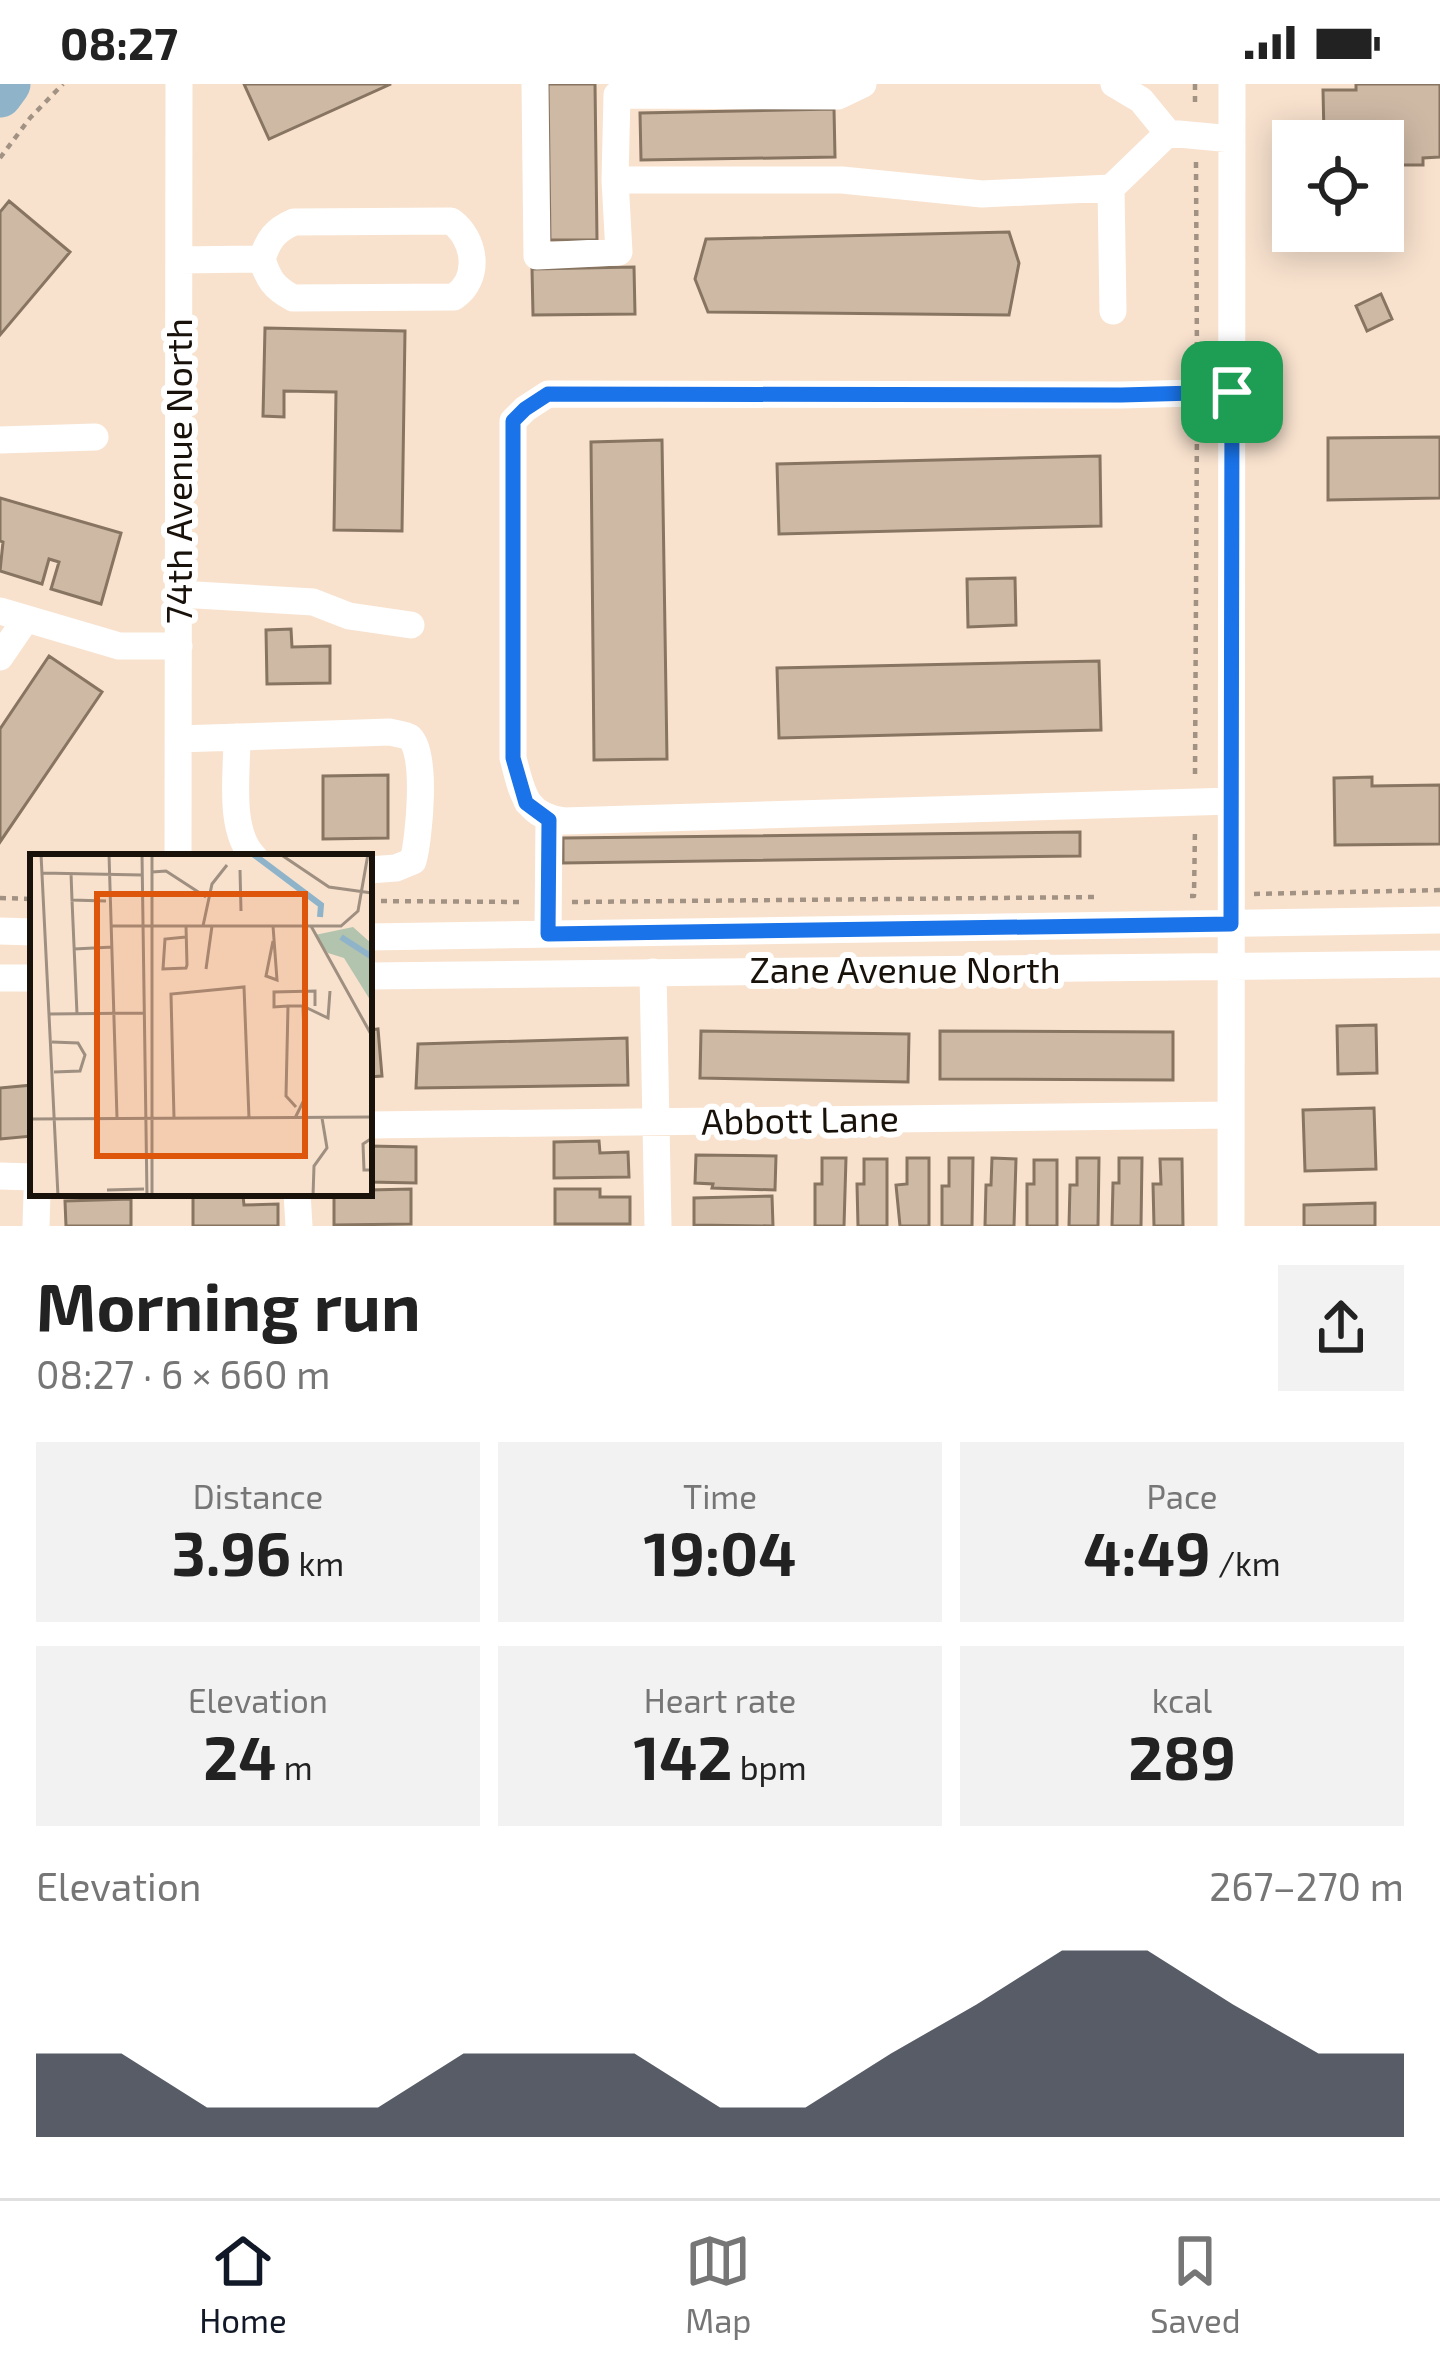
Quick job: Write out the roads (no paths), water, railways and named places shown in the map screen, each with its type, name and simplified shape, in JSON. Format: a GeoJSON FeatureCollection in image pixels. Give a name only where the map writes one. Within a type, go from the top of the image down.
{"type":"FeatureCollection","features":[{"type":"Feature","properties":{"kind":"street","name":"74th Avenue North"},"geometry":{"type":"LineString","coordinates":[[178,854],[179,84]]}},
{"type":"Feature","properties":{"kind":"street"},"geometry":{"type":"LineString","coordinates":[[535,84],[537,256],[619,252],[617,90],[838,96],[863,84]]}},
{"type":"Feature","properties":{"kind":"street"},"geometry":{"type":"LineString","coordinates":[[1114,84],[1182,134],[1232,139]]}},
{"type":"Feature","properties":{"kind":"street"},"geometry":{"type":"LineString","coordinates":[[1232,84],[1232,1226]]}},
{"type":"Feature","properties":{"kind":"street"},"geometry":{"type":"LineString","coordinates":[[615,181],[842,180],[982,194],[1111,188],[1182,134]]}},
{"type":"Feature","properties":{"kind":"street"},"geometry":{"type":"LineString","coordinates":[[1111,188],[1112,311]]}},
{"type":"Feature","properties":{"kind":"street"},"geometry":{"type":"LineString","coordinates":[[452,221],[471,241],[470,280],[454,297],[293,298],[268,278],[262,259],[278,229],[294,222],[452,221]]}},
{"type":"Feature","properties":{"kind":"street"},"geometry":{"type":"LineString","coordinates":[[179,260],[262,259]]}},
{"type":"Feature","properties":{"kind":"street"},"geometry":{"type":"LineString","coordinates":[[1231,801],[549,820],[526,803],[513,758],[513,421],[548,394],[1232,392]]}},
{"type":"Feature","properties":{"kind":"street"},"geometry":{"type":"LineString","coordinates":[[0,440],[95,437]]}},
{"type":"Feature","properties":{"kind":"street"},"geometry":{"type":"LineString","coordinates":[[179,594],[313,602],[349,616],[411,625]]}},
{"type":"Feature","properties":{"kind":"street"},"geometry":{"type":"LineString","coordinates":[[0,657],[13,615],[119,646],[179,646]]}},
{"type":"Feature","properties":{"kind":"street"},"geometry":{"type":"LineString","coordinates":[[178,739],[390,732],[409,737],[418,750],[418,841],[412,861],[396,868],[372,869]]}},
{"type":"Feature","properties":{"kind":"street"},"geometry":{"type":"LineString","coordinates":[[237,737],[238,834],[248,854]]}},
{"type":"Feature","properties":{"kind":"street"},"geometry":{"type":"LineString","coordinates":[[548,934],[549,820]]}},
{"type":"Feature","properties":{"kind":"street","name":"Zane Avenue North"},"geometry":{"type":"LineString","coordinates":[[372,937],[1440,920]]}},
{"type":"Feature","properties":{"kind":"street"},"geometry":{"type":"LineString","coordinates":[[0,931],[30,932]]}},
{"type":"Feature","properties":{"kind":"street","name":"Zane Avenue North"},"geometry":{"type":"LineString","coordinates":[[372,976],[1440,964]]}},
{"type":"Feature","properties":{"kind":"street"},"geometry":{"type":"LineString","coordinates":[[653,972],[658,1226]]}},
{"type":"Feature","properties":{"kind":"street","name":"Abbott Lane"},"geometry":{"type":"LineString","coordinates":[[372,1125],[1231,1115]]}},
{"type":"Feature","properties":{"kind":"street"},"geometry":{"type":"LineString","coordinates":[[0,1176],[30,1177]]}},
{"type":"Feature","properties":{"kind":"street"},"geometry":{"type":"LineString","coordinates":[[36,1226],[37,1196]]}},
{"type":"Feature","properties":{"kind":"street"},"geometry":{"type":"LineString","coordinates":[[297,1196],[299,1226]]}},
{"type":"Feature","properties":{"kind":"waterway"},"geometry":{"type":"LineString","coordinates":[[0,95],[8,84]]}}]}
